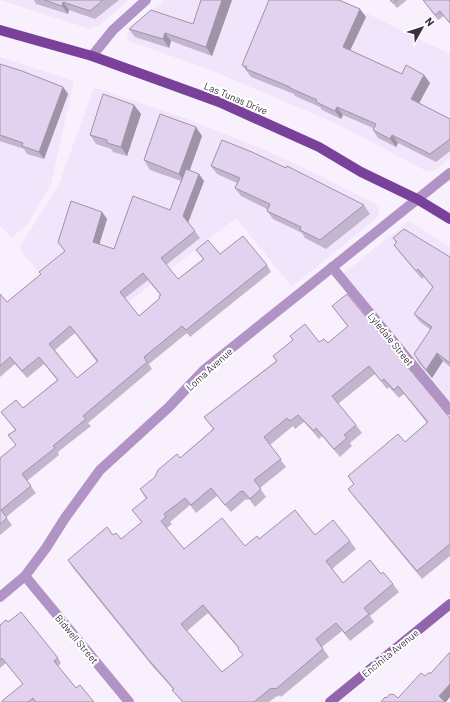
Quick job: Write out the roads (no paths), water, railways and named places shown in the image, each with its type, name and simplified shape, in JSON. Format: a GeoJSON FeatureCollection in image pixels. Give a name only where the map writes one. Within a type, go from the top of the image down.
{"type":"FeatureCollection","features":[{"type":"Feature","properties":{"kind":"main road","name":"Las Tunas Drive"},"geometry":{"type":"LineString","coordinates":[[0,30],[92,56],[219,102],[319,147],[361,172],[417,199],[450,219]]}},
{"type":"Feature","properties":{"kind":"street"},"geometry":{"type":"LineString","coordinates":[[92,56],[113,30],[146,0]]}},
{"type":"Feature","properties":{"kind":"street","name":"Loma Avenue"},"geometry":{"type":"LineString","coordinates":[[0,597],[25,576],[100,470],[169,408],[204,370],[450,173]]}},
{"type":"Feature","properties":{"kind":"street","name":"Lyledale Street"},"geometry":{"type":"LineString","coordinates":[[332,267],[450,410]]}},
{"type":"Feature","properties":{"kind":"street","name":"Bidwell Street"},"geometry":{"type":"LineString","coordinates":[[25,576],[129,702]]}},
{"type":"Feature","properties":{"kind":"street","name":"Encinita Avenue"},"geometry":{"type":"LineString","coordinates":[[330,702],[450,604]]}}]}
